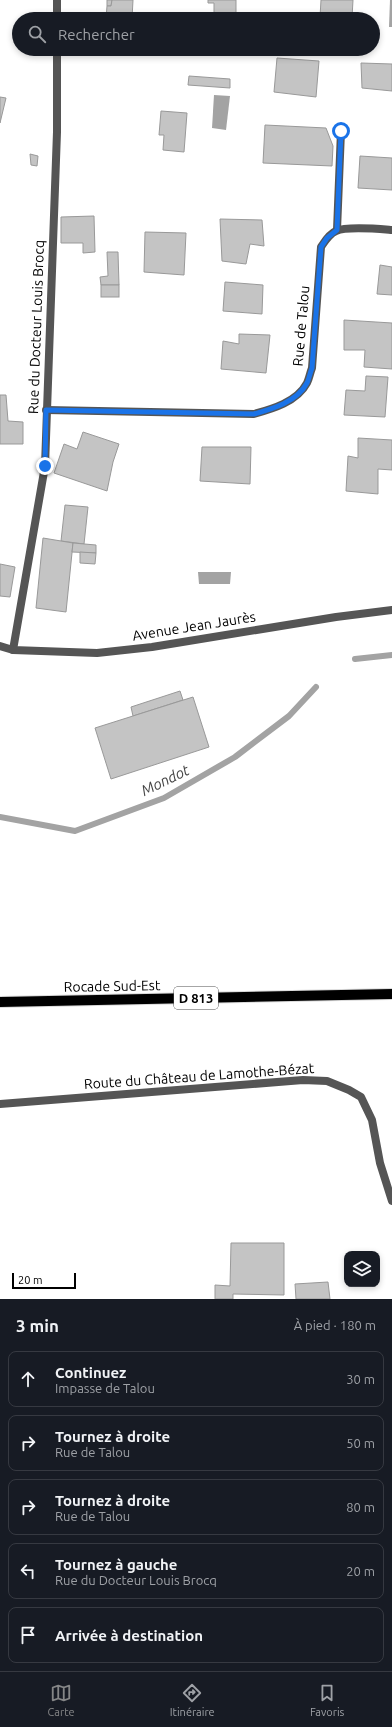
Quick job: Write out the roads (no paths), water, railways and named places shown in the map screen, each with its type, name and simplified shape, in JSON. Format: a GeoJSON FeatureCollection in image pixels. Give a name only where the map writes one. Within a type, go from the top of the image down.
{"type":"FeatureCollection","features":[{"type":"Feature","properties":{"kind":"main road","name":"Rocade Sud-Est"},"geometry":{"type":"LineString","coordinates":[[0,1002],[392,994]]}},
{"type":"Feature","properties":{"kind":"street"},"geometry":{"type":"LineString","coordinates":[[57,0],[57,12]]}},
{"type":"Feature","properties":{"kind":"street","name":"Rue du Docteur Louis Brocq"},"geometry":{"type":"LineString","coordinates":[[13,650],[45,466],[57,132],[57,56]]}},
{"type":"Feature","properties":{"kind":"street"},"geometry":{"type":"LineString","coordinates":[[341,131],[337,230],[361,228],[392,230]]}},
{"type":"Feature","properties":{"kind":"street","name":"Rue de Talou"},"geometry":{"type":"LineString","coordinates":[[46,410],[254,414],[276,408],[295,397],[307,384],[312,368],[321,247],[327,238],[337,230]]}},
{"type":"Feature","properties":{"kind":"street","name":"Avenue Jean Jaurès"},"geometry":{"type":"LineString","coordinates":[[0,646],[13,650],[97,652],[152,647],[336,617],[392,610]]}},
{"type":"Feature","properties":{"kind":"street","name":"Route du Château de Lamothe-Bézat"},"geometry":{"type":"LineString","coordinates":[[0,1104],[303,1080],[327,1081],[349,1090],[361,1097],[372,1120],[380,1163],[392,1201]]}},
{"type":"Feature","properties":{"kind":"waterway"},"geometry":{"type":"LineString","coordinates":[[355,659],[392,655]]}},
{"type":"Feature","properties":{"kind":"waterway","name":"Mondot"},"geometry":{"type":"LineString","coordinates":[[0,817],[75,831],[164,798],[235,757],[289,716],[316,687]]}}]}
